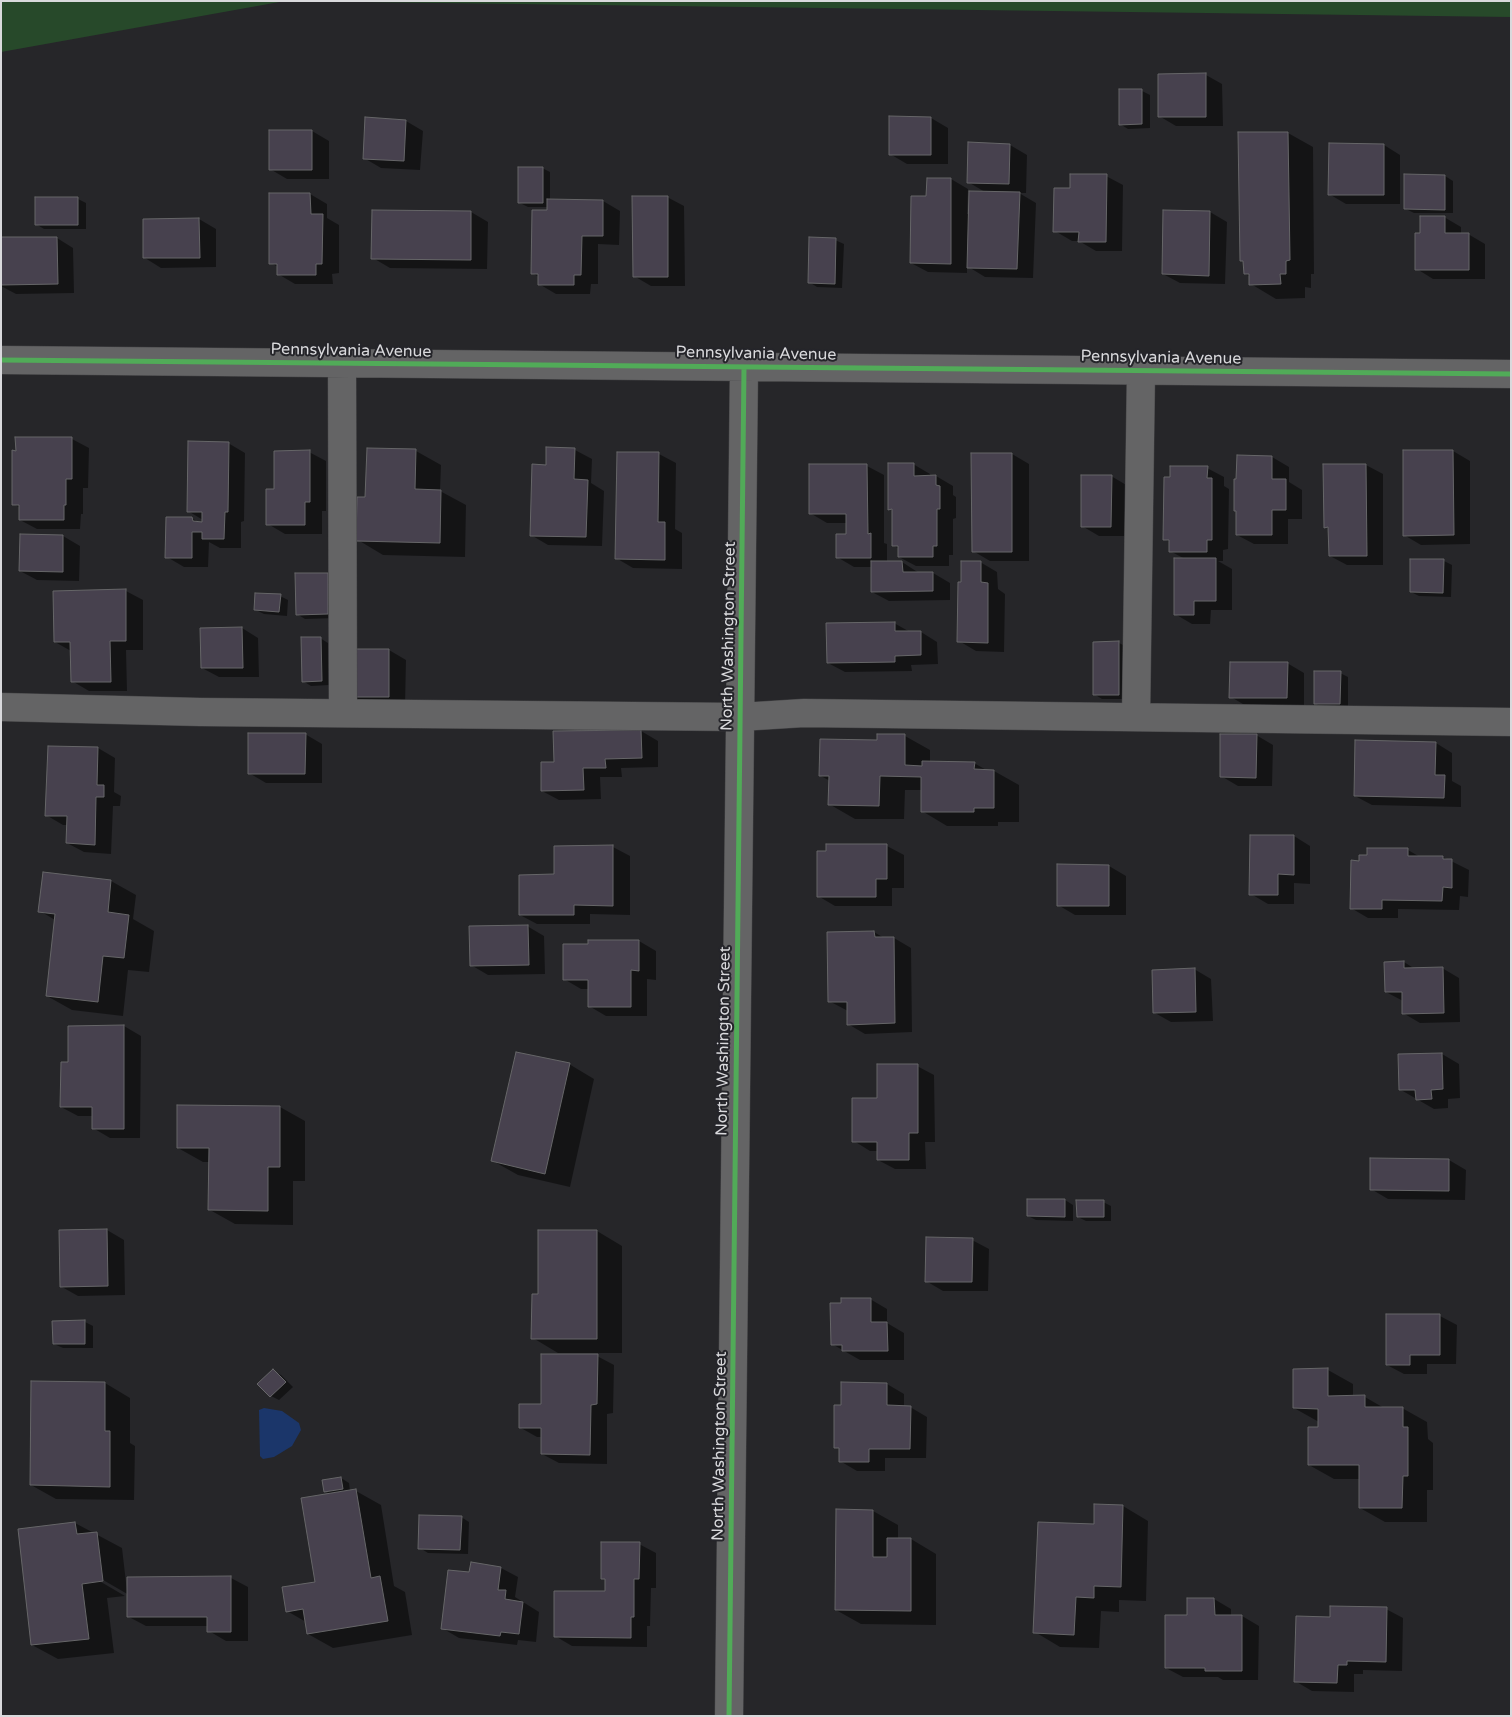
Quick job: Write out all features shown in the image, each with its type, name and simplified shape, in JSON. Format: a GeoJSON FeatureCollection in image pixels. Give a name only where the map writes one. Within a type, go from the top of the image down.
{"type":"FeatureCollection","features":[{"type":"Feature","properties":{"kind":"street","name":"Pennsylvania Avenue"},"geometry":{"type":"LineString","coordinates":[[1,360],[1511,374]]}},
{"type":"Feature","properties":{"kind":"street"},"geometry":{"type":"LineString","coordinates":[[342,363],[343,713]]}},
{"type":"Feature","properties":{"kind":"street","name":"North Washington Street"},"geometry":{"type":"LineString","coordinates":[[729,1716],[744,367]]}},
{"type":"Feature","properties":{"kind":"street"},"geometry":{"type":"LineString","coordinates":[[1136,717],[1141,370]]}},
{"type":"Feature","properties":{"kind":"street"},"geometry":{"type":"LineString","coordinates":[[1,707],[200,712],[740,717],[804,713],[1511,722]]}},
{"type":"Feature","properties":{"kind":"green space"},"geometry":{"type":"Polygon","coordinates":[[[1,1],[285,1],[1,52],[1,1]]]}},
{"type":"Feature","properties":{"kind":"green space"},"geometry":{"type":"Polygon","coordinates":[[[288,1],[1511,1],[1511,17],[288,1]]]}},
{"type":"Feature","properties":{"kind":"water"},"geometry":{"type":"Polygon","coordinates":[[[264,1408],[282,1411],[299,1423],[301,1430],[292,1446],[274,1457],[263,1459],[260,1456],[259,1410],[264,1408]]]}},
{"type":"Feature","properties":{"kind":"building"},"geometry":{"type":"Polygon","coordinates":[[[1206,73],[1206,117],[1158,117],[1158,74],[1206,73]]]}},
{"type":"Feature","properties":{"kind":"building"},"geometry":{"type":"Polygon","coordinates":[[[1119,89],[1142,89],[1142,124],[1119,125],[1119,89]]]}},
{"type":"Feature","properties":{"kind":"building"},"geometry":{"type":"Polygon","coordinates":[[[889,116],[931,117],[931,155],[889,155],[889,116]]]}},
{"type":"Feature","properties":{"kind":"building"},"geometry":{"type":"Polygon","coordinates":[[[365,117],[406,120],[404,161],[363,159],[365,117]]]}},
{"type":"Feature","properties":{"kind":"building"},"geometry":{"type":"Polygon","coordinates":[[[269,130],[312,130],[312,170],[269,170],[269,130]]]}},
{"type":"Feature","properties":{"kind":"building"},"geometry":{"type":"Polygon","coordinates":[[[1238,132],[1288,132],[1290,260],[1286,261],[1286,274],[1280,274],[1281,284],[1249,285],[1249,274],[1244,274],[1243,261],[1240,261],[1238,132]]]}},
{"type":"Feature","properties":{"kind":"building"},"geometry":{"type":"Polygon","coordinates":[[[968,142],[1010,144],[1009,184],[967,183],[968,142]]]}},
{"type":"Feature","properties":{"kind":"building"},"geometry":{"type":"Polygon","coordinates":[[[1329,143],[1384,144],[1384,195],[1328,195],[1329,143]]]}},
{"type":"Feature","properties":{"kind":"building"},"geometry":{"type":"Polygon","coordinates":[[[518,167],[543,167],[543,203],[518,203],[518,167]]]}},
{"type":"Feature","properties":{"kind":"building"},"geometry":{"type":"Polygon","coordinates":[[[1070,174],[1107,174],[1106,242],[1078,242],[1079,232],[1053,232],[1054,188],[1070,188],[1070,174]]]}},
{"type":"Feature","properties":{"kind":"building"},"geometry":{"type":"Polygon","coordinates":[[[1404,174],[1445,175],[1445,210],[1404,209],[1404,174]]]}},
{"type":"Feature","properties":{"kind":"building"},"geometry":{"type":"Polygon","coordinates":[[[927,178],[951,178],[951,264],[910,263],[911,196],[926,196],[927,178]]]}},
{"type":"Feature","properties":{"kind":"building"},"geometry":{"type":"Polygon","coordinates":[[[969,191],[1020,192],[1017,269],[967,268],[969,191]]]}},
{"type":"Feature","properties":{"kind":"building"},"geometry":{"type":"Polygon","coordinates":[[[269,193],[310,193],[311,214],[323,214],[322,264],[316,264],[316,275],[277,275],[277,264],[269,264],[269,193]]]}},
{"type":"Feature","properties":{"kind":"building"},"geometry":{"type":"Polygon","coordinates":[[[632,196],[668,196],[668,277],[633,277],[632,196]]]}},
{"type":"Feature","properties":{"kind":"building"},"geometry":{"type":"Polygon","coordinates":[[[35,197],[78,197],[78,225],[35,225],[35,197]]]}},
{"type":"Feature","properties":{"kind":"building"},"geometry":{"type":"Polygon","coordinates":[[[547,199],[603,200],[603,236],[582,236],[581,275],[574,275],[574,285],[538,285],[538,274],[531,274],[532,210],[547,210],[547,199]]]}},
{"type":"Feature","properties":{"kind":"building"},"geometry":{"type":"Polygon","coordinates":[[[372,210],[471,211],[471,260],[371,259],[372,210]]]}},
{"type":"Feature","properties":{"kind":"building"},"geometry":{"type":"Polygon","coordinates":[[[1163,210],[1210,211],[1209,276],[1162,274],[1163,210]]]}},
{"type":"Feature","properties":{"kind":"building"},"geometry":{"type":"Polygon","coordinates":[[[1420,216],[1445,216],[1445,233],[1469,233],[1469,270],[1415,270],[1415,233],[1420,233],[1420,216]]]}},
{"type":"Feature","properties":{"kind":"building"},"geometry":{"type":"Polygon","coordinates":[[[199,218],[200,258],[143,258],[143,219],[199,218]]]}},
{"type":"Feature","properties":{"kind":"building"},"geometry":{"type":"Polygon","coordinates":[[[1,237],[57,237],[58,284],[1,285],[1,237]]]}},
{"type":"Feature","properties":{"kind":"building"},"geometry":{"type":"Polygon","coordinates":[[[809,237],[836,238],[835,284],[808,283],[809,237]]]}},
{"type":"Feature","properties":{"kind":"building"},"geometry":{"type":"Polygon","coordinates":[[[15,437],[72,437],[72,479],[66,479],[64,520],[19,520],[19,505],[12,505],[12,450],[16,451],[15,437]]]}},
{"type":"Feature","properties":{"kind":"building"},"geometry":{"type":"Polygon","coordinates":[[[188,441],[229,442],[228,512],[225,512],[224,539],[202,539],[202,532],[192,532],[192,558],[165,558],[166,517],[192,517],[193,521],[202,522],[202,512],[187,512],[188,441]]]}},
{"type":"Feature","properties":{"kind":"building"},"geometry":{"type":"Polygon","coordinates":[[[546,447],[575,448],[574,479],[588,480],[586,537],[530,536],[532,464],[546,465],[546,447]]]}},
{"type":"Feature","properties":{"kind":"building"},"geometry":{"type":"Polygon","coordinates":[[[367,448],[416,449],[415,489],[441,490],[440,543],[356,541],[357,497],[365,497],[367,448]]]}},
{"type":"Feature","properties":{"kind":"building"},"geometry":{"type":"Polygon","coordinates":[[[310,450],[310,502],[305,502],[305,525],[266,525],[266,489],[274,489],[274,451],[310,450]]]}},
{"type":"Feature","properties":{"kind":"building"},"geometry":{"type":"Polygon","coordinates":[[[1403,450],[1453,450],[1454,535],[1403,536],[1403,450]]]}},
{"type":"Feature","properties":{"kind":"building"},"geometry":{"type":"Polygon","coordinates":[[[617,452],[659,452],[658,522],[665,522],[665,560],[615,559],[617,452]]]}},
{"type":"Feature","properties":{"kind":"building"},"geometry":{"type":"Polygon","coordinates":[[[971,453],[1012,453],[1012,552],[972,552],[971,453]]]}},
{"type":"Feature","properties":{"kind":"building"},"geometry":{"type":"Polygon","coordinates":[[[1237,455],[1272,456],[1272,479],[1286,479],[1286,510],[1272,510],[1272,535],[1236,535],[1234,479],[1236,479],[1237,455]]]}},
{"type":"Feature","properties":{"kind":"building"},"geometry":{"type":"Polygon","coordinates":[[[888,463],[914,463],[914,476],[936,475],[936,485],[940,486],[940,509],[937,509],[937,546],[933,546],[933,557],[898,557],[898,546],[892,546],[892,509],[888,510],[888,463]]]}},
{"type":"Feature","properties":{"kind":"building"},"geometry":{"type":"Polygon","coordinates":[[[809,464],[867,464],[868,534],[871,533],[871,558],[836,558],[836,534],[846,534],[846,514],[809,514],[809,464]]]}},
{"type":"Feature","properties":{"kind":"building"},"geometry":{"type":"Polygon","coordinates":[[[1323,464],[1366,464],[1367,556],[1329,556],[1328,527],[1324,528],[1323,464]]]}},
{"type":"Feature","properties":{"kind":"building"},"geometry":{"type":"Polygon","coordinates":[[[1170,466],[1208,466],[1207,478],[1212,478],[1212,540],[1207,540],[1207,552],[1169,552],[1169,540],[1163,540],[1164,477],[1170,477],[1170,466]]]}},
{"type":"Feature","properties":{"kind":"building"},"geometry":{"type":"Polygon","coordinates":[[[1081,475],[1112,475],[1111,527],[1081,527],[1081,475]]]}},
{"type":"Feature","properties":{"kind":"building"},"geometry":{"type":"Polygon","coordinates":[[[20,534],[63,535],[63,572],[19,571],[20,534]]]}},
{"type":"Feature","properties":{"kind":"building"},"geometry":{"type":"Polygon","coordinates":[[[1174,558],[1216,558],[1216,601],[1194,601],[1194,615],[1174,615],[1174,558]]]}},
{"type":"Feature","properties":{"kind":"building"},"geometry":{"type":"Polygon","coordinates":[[[1410,559],[1444,559],[1443,593],[1410,592],[1410,559]]]}},
{"type":"Feature","properties":{"kind":"building"},"geometry":{"type":"Polygon","coordinates":[[[871,561],[902,561],[903,572],[933,572],[933,591],[871,592],[871,561]]]}},
{"type":"Feature","properties":{"kind":"building"},"geometry":{"type":"Polygon","coordinates":[[[961,561],[981,561],[981,582],[988,583],[988,643],[957,642],[958,582],[961,582],[961,561]]]}},
{"type":"Feature","properties":{"kind":"building"},"geometry":{"type":"Polygon","coordinates":[[[295,573],[328,573],[328,614],[296,615],[295,573]]]}},
{"type":"Feature","properties":{"kind":"building"},"geometry":{"type":"Polygon","coordinates":[[[126,589],[126,641],[110,641],[111,682],[71,682],[70,642],[54,642],[53,591],[126,589]]]}},
{"type":"Feature","properties":{"kind":"building"},"geometry":{"type":"Polygon","coordinates":[[[255,593],[281,594],[279,612],[254,610],[255,593]]]}},
{"type":"Feature","properties":{"kind":"building"},"geometry":{"type":"Polygon","coordinates":[[[895,622],[895,631],[921,631],[921,655],[895,656],[895,662],[827,663],[826,623],[895,622]]]}},
{"type":"Feature","properties":{"kind":"building"},"geometry":{"type":"Polygon","coordinates":[[[242,627],[243,668],[201,668],[200,628],[242,627]]]}},
{"type":"Feature","properties":{"kind":"building"},"geometry":{"type":"Polygon","coordinates":[[[301,637],[321,637],[322,681],[302,682],[301,637]]]}},
{"type":"Feature","properties":{"kind":"building"},"geometry":{"type":"Polygon","coordinates":[[[1119,641],[1119,695],[1093,695],[1093,642],[1119,641]]]}},
{"type":"Feature","properties":{"kind":"building"},"geometry":{"type":"Polygon","coordinates":[[[351,649],[389,649],[389,697],[351,697],[351,649]]]}},
{"type":"Feature","properties":{"kind":"building"},"geometry":{"type":"Polygon","coordinates":[[[1230,662],[1288,662],[1287,698],[1229,698],[1230,662]]]}},
{"type":"Feature","properties":{"kind":"building"},"geometry":{"type":"Polygon","coordinates":[[[1314,671],[1341,671],[1340,704],[1314,704],[1314,671]]]}},
{"type":"Feature","properties":{"kind":"building"},"geometry":{"type":"Polygon","coordinates":[[[641,730],[642,758],[605,759],[606,768],[583,768],[584,790],[541,791],[541,762],[554,762],[553,731],[641,730]]]}},
{"type":"Feature","properties":{"kind":"building"},"geometry":{"type":"Polygon","coordinates":[[[248,733],[306,733],[305,774],[248,774],[248,733]]]}},
{"type":"Feature","properties":{"kind":"building"},"geometry":{"type":"Polygon","coordinates":[[[877,734],[905,734],[905,765],[922,766],[922,761],[975,762],[974,769],[994,770],[994,808],[974,808],[974,812],[921,812],[921,777],[880,776],[879,806],[828,805],[829,776],[819,776],[820,739],[877,740],[877,734]]]}},
{"type":"Feature","properties":{"kind":"building"},"geometry":{"type":"Polygon","coordinates":[[[1220,734],[1257,734],[1256,778],[1220,777],[1220,734]]]}},
{"type":"Feature","properties":{"kind":"building"},"geometry":{"type":"Polygon","coordinates":[[[1355,740],[1436,742],[1435,775],[1445,775],[1444,798],[1354,796],[1355,740]]]}},
{"type":"Feature","properties":{"kind":"building"},"geometry":{"type":"Polygon","coordinates":[[[48,746],[98,747],[97,785],[104,785],[104,797],[96,797],[95,845],[66,843],[67,816],[45,816],[48,746]]]}},
{"type":"Feature","properties":{"kind":"building"},"geometry":{"type":"Polygon","coordinates":[[[1250,835],[1294,835],[1294,875],[1278,874],[1278,895],[1249,895],[1250,835]]]}},
{"type":"Feature","properties":{"kind":"building"},"geometry":{"type":"Polygon","coordinates":[[[826,844],[887,844],[887,879],[876,879],[876,897],[817,897],[817,851],[826,851],[826,844]]]}},
{"type":"Feature","properties":{"kind":"building"},"geometry":{"type":"Polygon","coordinates":[[[613,845],[613,906],[574,905],[574,915],[519,915],[519,875],[554,874],[554,846],[613,845]]]}},
{"type":"Feature","properties":{"kind":"building"},"geometry":{"type":"Polygon","coordinates":[[[1367,848],[1408,848],[1408,856],[1443,856],[1443,859],[1452,859],[1452,888],[1443,887],[1442,901],[1382,900],[1382,909],[1350,909],[1351,860],[1359,861],[1359,855],[1367,855],[1367,848]]]}},
{"type":"Feature","properties":{"kind":"building"},"geometry":{"type":"Polygon","coordinates":[[[1057,864],[1109,865],[1109,906],[1057,906],[1057,864]]]}},
{"type":"Feature","properties":{"kind":"building"},"geometry":{"type":"Polygon","coordinates":[[[43,872],[111,880],[108,912],[129,915],[124,958],[103,956],[98,1002],[46,996],[55,914],[38,912],[43,872]]]}},
{"type":"Feature","properties":{"kind":"building"},"geometry":{"type":"Polygon","coordinates":[[[528,925],[529,965],[470,966],[469,926],[528,925]]]}},
{"type":"Feature","properties":{"kind":"building"},"geometry":{"type":"Polygon","coordinates":[[[874,931],[875,937],[894,937],[895,1023],[847,1025],[847,1002],[828,1002],[827,932],[874,931]]]}},
{"type":"Feature","properties":{"kind":"building"},"geometry":{"type":"Polygon","coordinates":[[[588,940],[639,940],[639,971],[631,970],[631,1007],[588,1007],[588,980],[563,980],[563,944],[588,944],[588,940]]]}},
{"type":"Feature","properties":{"kind":"building"},"geometry":{"type":"Polygon","coordinates":[[[1404,961],[1404,968],[1443,967],[1444,1013],[1402,1014],[1402,992],[1385,992],[1384,962],[1404,961]]]}},
{"type":"Feature","properties":{"kind":"building"},"geometry":{"type":"Polygon","coordinates":[[[1195,968],[1196,1012],[1153,1013],[1152,970],[1195,968]]]}},
{"type":"Feature","properties":{"kind":"building"},"geometry":{"type":"Polygon","coordinates":[[[124,1025],[124,1129],[92,1129],[92,1107],[60,1107],[61,1062],[68,1062],[68,1026],[124,1025]]]}},
{"type":"Feature","properties":{"kind":"building"},"geometry":{"type":"Polygon","coordinates":[[[516,1052],[570,1063],[545,1174],[491,1161],[516,1052]]]}},
{"type":"Feature","properties":{"kind":"building"},"geometry":{"type":"Polygon","coordinates":[[[1442,1053],[1443,1089],[1431,1090],[1432,1099],[1416,1100],[1415,1090],[1399,1090],[1398,1054],[1442,1053]]]}},
{"type":"Feature","properties":{"kind":"building"},"geometry":{"type":"Polygon","coordinates":[[[877,1064],[918,1064],[918,1133],[909,1133],[909,1160],[877,1160],[877,1142],[852,1142],[852,1098],[877,1098],[877,1064]]]}},
{"type":"Feature","properties":{"kind":"building"},"geometry":{"type":"Polygon","coordinates":[[[177,1105],[280,1106],[280,1167],[268,1167],[268,1211],[208,1210],[209,1148],[177,1148],[177,1105]]]}},
{"type":"Feature","properties":{"kind":"building"},"geometry":{"type":"Polygon","coordinates":[[[1370,1158],[1449,1159],[1449,1191],[1370,1190],[1370,1158]]]}},
{"type":"Feature","properties":{"kind":"building"},"geometry":{"type":"Polygon","coordinates":[[[1027,1199],[1065,1199],[1065,1217],[1027,1216],[1027,1199]]]}},
{"type":"Feature","properties":{"kind":"building"},"geometry":{"type":"Polygon","coordinates":[[[1076,1200],[1104,1200],[1104,1217],[1077,1217],[1076,1200]]]}},
{"type":"Feature","properties":{"kind":"building"},"geometry":{"type":"Polygon","coordinates":[[[107,1229],[108,1286],[60,1287],[59,1230],[107,1229]]]}},
{"type":"Feature","properties":{"kind":"building"},"geometry":{"type":"Polygon","coordinates":[[[538,1230],[597,1230],[597,1339],[531,1339],[532,1294],[538,1294],[538,1230]]]}},
{"type":"Feature","properties":{"kind":"building"},"geometry":{"type":"Polygon","coordinates":[[[926,1237],[973,1238],[972,1282],[925,1282],[926,1237]]]}},
{"type":"Feature","properties":{"kind":"building"},"geometry":{"type":"Polygon","coordinates":[[[841,1298],[871,1298],[871,1322],[887,1322],[888,1351],[842,1351],[842,1345],[831,1345],[830,1303],[841,1303],[841,1298]]]}},
{"type":"Feature","properties":{"kind":"building"},"geometry":{"type":"Polygon","coordinates":[[[1386,1314],[1440,1314],[1440,1355],[1410,1355],[1410,1365],[1386,1365],[1386,1314]]]}},
{"type":"Feature","properties":{"kind":"building"},"geometry":{"type":"Polygon","coordinates":[[[85,1320],[85,1344],[53,1344],[52,1321],[85,1320]]]}},
{"type":"Feature","properties":{"kind":"building"},"geometry":{"type":"Polygon","coordinates":[[[541,1354],[598,1354],[597,1404],[591,1405],[590,1455],[541,1454],[541,1428],[519,1428],[519,1404],[541,1404],[541,1354]]]}},
{"type":"Feature","properties":{"kind":"building"},"geometry":{"type":"Polygon","coordinates":[[[1328,1368],[1328,1396],[1365,1395],[1365,1407],[1403,1407],[1403,1427],[1408,1427],[1408,1476],[1403,1476],[1402,1508],[1359,1508],[1359,1465],[1308,1465],[1308,1427],[1318,1427],[1318,1409],[1293,1408],[1293,1369],[1328,1368]]]}},
{"type":"Feature","properties":{"kind":"building"},"geometry":{"type":"Polygon","coordinates":[[[273,1369],[286,1382],[270,1397],[257,1384],[273,1369]]]}},
{"type":"Feature","properties":{"kind":"building"},"geometry":{"type":"Polygon","coordinates":[[[31,1381],[105,1382],[105,1431],[110,1431],[110,1487],[30,1485],[31,1381]]]}},
{"type":"Feature","properties":{"kind":"building"},"geometry":{"type":"Polygon","coordinates":[[[841,1382],[887,1383],[887,1405],[911,1406],[910,1449],[869,1449],[869,1462],[839,1462],[839,1448],[834,1448],[834,1405],[841,1405],[841,1382]]]}},
{"type":"Feature","properties":{"kind":"building"},"geometry":{"type":"Polygon","coordinates":[[[341,1477],[343,1489],[324,1492],[322,1480],[341,1477]]]}},
{"type":"Feature","properties":{"kind":"building"},"geometry":{"type":"Polygon","coordinates":[[[356,1489],[371,1578],[380,1576],[388,1621],[307,1634],[303,1609],[286,1612],[282,1587],[315,1582],[301,1498],[356,1489]]]}},
{"type":"Feature","properties":{"kind":"building"},"geometry":{"type":"Polygon","coordinates":[[[1094,1504],[1123,1505],[1121,1587],[1094,1586],[1094,1598],[1076,1597],[1074,1635],[1033,1633],[1038,1522],[1094,1524],[1094,1504]]]}},
{"type":"Feature","properties":{"kind":"building"},"geometry":{"type":"Polygon","coordinates":[[[836,1509],[873,1510],[873,1557],[887,1557],[887,1538],[911,1538],[911,1611],[835,1610],[836,1509]]]}},
{"type":"Feature","properties":{"kind":"building"},"geometry":{"type":"Polygon","coordinates":[[[419,1515],[462,1516],[460,1550],[418,1549],[419,1515]]]}},
{"type":"Feature","properties":{"kind":"building"},"geometry":{"type":"Polygon","coordinates":[[[75,1522],[77,1534],[97,1532],[103,1581],[82,1584],[89,1639],[31,1645],[18,1529],[75,1522]]]}},
{"type":"Feature","properties":{"kind":"building"},"geometry":{"type":"Polygon","coordinates":[[[601,1542],[640,1542],[639,1579],[634,1579],[634,1617],[631,1617],[631,1638],[554,1637],[554,1591],[605,1591],[605,1579],[601,1579],[601,1542]]]}},
{"type":"Feature","properties":{"kind":"building"},"geometry":{"type":"Polygon","coordinates":[[[471,1562],[501,1567],[498,1590],[506,1590],[505,1599],[523,1602],[519,1634],[501,1632],[500,1636],[441,1629],[448,1570],[469,1572],[471,1562]]]}},
{"type":"Feature","properties":{"kind":"building"},"geometry":{"type":"Polygon","coordinates":[[[231,1576],[231,1632],[207,1632],[207,1617],[127,1617],[127,1577],[231,1576]]]}},
{"type":"Feature","properties":{"kind":"building"},"geometry":{"type":"Polygon","coordinates":[[[1187,1598],[1214,1598],[1215,1615],[1242,1615],[1242,1671],[1205,1671],[1205,1668],[1165,1668],[1165,1615],[1187,1615],[1187,1598]]]}},
{"type":"Feature","properties":{"kind":"building"},"geometry":{"type":"Polygon","coordinates":[[[1330,1606],[1387,1607],[1386,1662],[1347,1661],[1347,1665],[1338,1665],[1337,1683],[1294,1682],[1296,1616],[1330,1617],[1330,1606]]]}},
{"type":"Feature","properties":{"kind":"cycle path"},"geometry":{"type":"LineString","coordinates":[[1,360],[1511,374]]}},
{"type":"Feature","properties":{"kind":"cycle path"},"geometry":{"type":"LineString","coordinates":[[729,1716],[744,367]]}}]}
